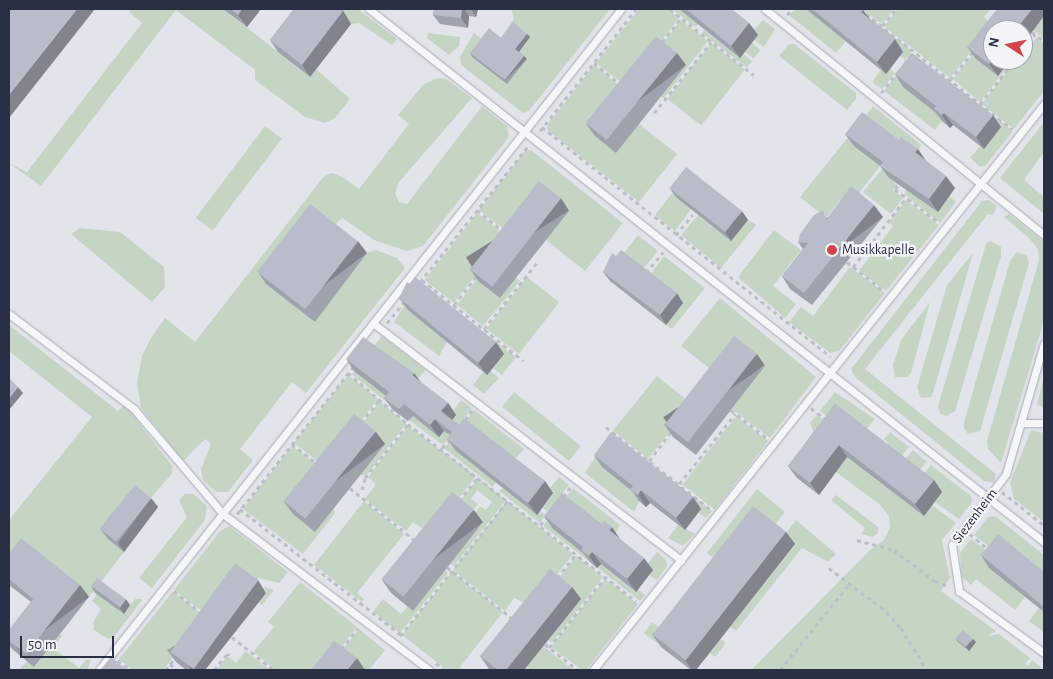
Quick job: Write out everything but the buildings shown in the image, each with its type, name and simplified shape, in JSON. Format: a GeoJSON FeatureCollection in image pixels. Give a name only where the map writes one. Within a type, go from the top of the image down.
{"type":"FeatureCollection","features":[{"type":"Feature","properties":{"kind":"lane"},"geometry":{"type":"LineString","coordinates":[[369,9],[831,371],[1044,542]]}},
{"type":"Feature","properties":{"kind":"lane"},"geometry":{"type":"LineString","coordinates":[[99,670],[621,9]]}},
{"type":"Feature","properties":{"kind":"lane"},"geometry":{"type":"LineString","coordinates":[[765,9],[1044,235]]}},
{"type":"Feature","properties":{"kind":"lane"},"geometry":{"type":"LineString","coordinates":[[593,670],[1044,104]]}},
{"type":"Feature","properties":{"kind":"lane"},"geometry":{"type":"LineString","coordinates":[[9,314],[134,409],[223,514],[429,670]]}},
{"type":"Feature","properties":{"kind":"lane"},"geometry":{"type":"LineString","coordinates":[[373,323],[681,560]]}},
{"type":"Feature","properties":{"kind":"lane","name":"Siezenheim"},"geometry":{"type":"LineString","coordinates":[[958,591],[952,545],[990,498],[1006,474],[1044,343]]}},
{"type":"Feature","properties":{"kind":"lane"},"geometry":{"type":"LineString","coordinates":[[1022,423],[1044,423]]}},
{"type":"Feature","properties":{"kind":"lane"},"geometry":{"type":"LineString","coordinates":[[958,591],[1044,653]]}},
{"type":"Feature","properties":{"kind":"path"},"geometry":{"type":"LineString","coordinates":[[416,287],[636,9]]}},
{"type":"Feature","properties":{"kind":"path"},"geometry":{"type":"LineString","coordinates":[[670,9],[754,76]]}},
{"type":"Feature","properties":{"kind":"path"},"geometry":{"type":"LineString","coordinates":[[860,9],[1020,135]]}},
{"type":"Feature","properties":{"kind":"path"},"geometry":{"type":"LineString","coordinates":[[882,26],[896,9]]}},
{"type":"Feature","properties":{"kind":"path"},"geometry":{"type":"LineString","coordinates":[[656,49],[681,18]]}},
{"type":"Feature","properties":{"kind":"path"},"geometry":{"type":"LineString","coordinates":[[1033,34],[1034,33],[1044,41]]}},
{"type":"Feature","properties":{"kind":"path"},"geometry":{"type":"LineString","coordinates":[[654,113],[711,42]]}},
{"type":"Feature","properties":{"kind":"path"},"geometry":{"type":"LineString","coordinates":[[950,80],[978,45]]}},
{"type":"Feature","properties":{"kind":"path"},"geometry":{"type":"LineString","coordinates":[[876,98],[914,51]]}},
{"type":"Feature","properties":{"kind":"path"},"geometry":{"type":"LineString","coordinates":[[584,56],[625,88]]}},
{"type":"Feature","properties":{"kind":"path"},"geometry":{"type":"LineString","coordinates":[[980,104],[1006,70]]}},
{"type":"Feature","properties":{"kind":"path"},"geometry":{"type":"LineString","coordinates":[[533,120],[838,363]]}},
{"type":"Feature","properties":{"kind":"path"},"geometry":{"type":"LineString","coordinates":[[898,186],[895,189],[945,228]]}},
{"type":"Feature","properties":{"kind":"path"},"geometry":{"type":"LineString","coordinates":[[853,267],[906,198]]}},
{"type":"Feature","properties":{"kind":"path"},"geometry":{"type":"LineString","coordinates":[[468,203],[509,235]]}},
{"type":"Feature","properties":{"kind":"path"},"geometry":{"type":"LineString","coordinates":[[484,329],[538,260]]}},
{"type":"Feature","properties":{"kind":"path"},"geometry":{"type":"LineString","coordinates":[[847,262],[891,296]]}},
{"type":"Feature","properties":{"kind":"path"},"geometry":{"type":"LineString","coordinates":[[413,273],[524,361]]}},
{"type":"Feature","properties":{"kind":"path"},"geometry":{"type":"LineString","coordinates":[[454,305],[478,274]]}},
{"type":"Feature","properties":{"kind":"path"},"geometry":{"type":"LineString","coordinates":[[382,330],[411,294]]}},
{"type":"Feature","properties":{"kind":"path"},"geometry":{"type":"LineString","coordinates":[[232,521],[359,359]]}},
{"type":"Feature","properties":{"kind":"path"},"geometry":{"type":"LineString","coordinates":[[339,366],[408,424],[442,448],[644,607]]}},
{"type":"Feature","properties":{"kind":"path"},"geometry":{"type":"LineString","coordinates":[[356,430],[380,399]]}},
{"type":"Feature","properties":{"kind":"path"},"geometry":{"type":"LineString","coordinates":[[806,403],[828,421]]}},
{"type":"Feature","properties":{"kind":"path"},"geometry":{"type":"LineString","coordinates":[[460,426],[477,404]]}},
{"type":"Feature","properties":{"kind":"path"},"geometry":{"type":"LineString","coordinates":[[731,410],[774,443]]}},
{"type":"Feature","properties":{"kind":"path"},"geometry":{"type":"LineString","coordinates":[[679,484],[735,414]]}},
{"type":"Feature","properties":{"kind":"path"},"geometry":{"type":"LineString","coordinates":[[362,490],[365,478],[408,424]]}},
{"type":"Feature","properties":{"kind":"path"},"geometry":{"type":"LineString","coordinates":[[649,461],[676,426]]}},
{"type":"Feature","properties":{"kind":"path"},"geometry":{"type":"LineString","coordinates":[[606,427],[717,515]]}},
{"type":"Feature","properties":{"kind":"path"},"geometry":{"type":"LineString","coordinates":[[442,448],[454,434]]}},
{"type":"Feature","properties":{"kind":"path"},"geometry":{"type":"LineString","coordinates":[[283,437],[325,469]]}},
{"type":"Feature","properties":{"kind":"path"},"geometry":{"type":"LineString","coordinates":[[455,506],[478,477]]}},
{"type":"Feature","properties":{"kind":"path"},"geometry":{"type":"LineString","coordinates":[[558,503],[576,480]]}},
{"type":"Feature","properties":{"kind":"path"},"geometry":{"type":"LineString","coordinates":[[350,488],[421,546]]}},
{"type":"Feature","properties":{"kind":"path"},"geometry":{"type":"LineString","coordinates":[[996,488],[1044,526]]}},
{"type":"Feature","properties":{"kind":"path"},"geometry":{"type":"LineString","coordinates":[[394,644],[508,500]]}},
{"type":"Feature","properties":{"kind":"path"},"geometry":{"type":"LineString","coordinates":[[232,502],[408,641]]}},
{"type":"Feature","properties":{"kind":"path"},"geometry":{"type":"LineString","coordinates":[[540,526],[552,510]]}},
{"type":"Feature","properties":{"kind":"path"},"geometry":{"type":"LineString","coordinates":[[964,530],[991,551]]}},
{"type":"Feature","properties":{"kind":"path"},"geometry":{"type":"LineString","coordinates":[[857,540],[894,550],[935,581],[958,591]]}},
{"type":"Feature","properties":{"kind":"path"},"geometry":{"type":"LineString","coordinates":[[554,582],[576,554]]}},
{"type":"Feature","properties":{"kind":"path"},"geometry":{"type":"LineString","coordinates":[[447,567],[518,622]]}},
{"type":"Feature","properties":{"kind":"path"},"geometry":{"type":"LineString","coordinates":[[829,568],[886,612],[901,628],[927,670]]}},
{"type":"Feature","properties":{"kind":"path"},"geometry":{"type":"LineString","coordinates":[[549,648],[605,577]]}},
{"type":"Feature","properties":{"kind":"path"},"geometry":{"type":"LineString","coordinates":[[780,670],[850,583]]}},
{"type":"Feature","properties":{"kind":"path"},"geometry":{"type":"LineString","coordinates":[[166,585],[207,617]]}},
{"type":"Feature","properties":{"kind":"path"},"geometry":{"type":"LineString","coordinates":[[336,656],[364,621]]}},
{"type":"Feature","properties":{"kind":"path"},"geometry":{"type":"LineString","coordinates":[[232,637],[274,670]]}},
{"type":"Feature","properties":{"kind":"path"},"geometry":{"type":"LineString","coordinates":[[545,644],[578,670]]}},
{"type":"Feature","properties":{"kind":"path"},"geometry":{"type":"LineString","coordinates":[[112,655],[131,670]]}},
{"type":"Feature","properties":{"kind":"path"},"geometry":{"type":"LineString","coordinates":[[214,670],[226,655],[234,655]]}},
{"type":"Feature","properties":{"kind":"path"},"geometry":{"type":"LineString","coordinates":[[165,670],[176,656]]}},
{"type":"Feature","properties":{"kind":"path"},"geometry":{"type":"LineString","coordinates":[[430,658],[445,670]]}},
{"type":"Feature","properties":{"kind":"path"},"geometry":{"type":"LineString","coordinates":[[170,664],[178,670]]}},
{"type":"Feature","properties":{"kind":"green space"},"geometry":{"type":"Polygon","coordinates":[[[131,9],[223,9],[310,77],[316,69],[350,99],[335,118],[325,123],[305,117],[255,80],[255,70],[176,10],[41,186],[9,163],[27,172],[142,23],[129,12],[131,9]]]}},
{"type":"Feature","properties":{"kind":"green space"},"geometry":{"type":"Polygon","coordinates":[[[337,9],[358,9],[397,39],[392,45],[359,23],[351,24],[337,9]]]}},
{"type":"Feature","properties":{"kind":"green space"},"geometry":{"type":"Polygon","coordinates":[[[511,9],[610,9],[529,111],[523,113],[461,65],[460,57],[474,33],[483,40],[499,40],[514,19],[511,9]]]}},
{"type":"Feature","properties":{"kind":"green space"},"geometry":{"type":"Polygon","coordinates":[[[639,9],[667,9],[679,18],[626,86],[596,63],[639,9]]]}},
{"type":"Feature","properties":{"kind":"green space"},"geometry":{"type":"Polygon","coordinates":[[[672,9],[679,9],[699,24],[695,27],[672,9]]]}},
{"type":"Feature","properties":{"kind":"green space"},"geometry":{"type":"Polygon","coordinates":[[[795,9],[807,9],[846,41],[836,53],[789,15],[795,9]]]}},
{"type":"Feature","properties":{"kind":"green space"},"geometry":{"type":"Polygon","coordinates":[[[862,9],[894,9],[882,24],[862,9]]]}},
{"type":"Feature","properties":{"kind":"green space"},"geometry":{"type":"Polygon","coordinates":[[[898,9],[991,9],[984,17],[988,20],[983,20],[983,37],[950,78],[884,26],[898,9]]]}},
{"type":"Feature","properties":{"kind":"green space"},"geometry":{"type":"Polygon","coordinates":[[[1044,16],[1044,39],[1033,30],[1044,16]]]}},
{"type":"Feature","properties":{"kind":"green space"},"geometry":{"type":"Polygon","coordinates":[[[872,19],[912,51],[905,60],[900,56],[903,51],[872,19]]]}},
{"type":"Feature","properties":{"kind":"green space"},"geometry":{"type":"Polygon","coordinates":[[[681,20],[708,41],[664,98],[628,87],[681,20]]]}},
{"type":"Feature","properties":{"kind":"green space"},"geometry":{"type":"Polygon","coordinates":[[[763,20],[775,29],[764,47],[754,40],[753,31],[763,20]]]}},
{"type":"Feature","properties":{"kind":"green space"},"geometry":{"type":"Polygon","coordinates":[[[704,30],[740,58],[743,54],[752,61],[747,68],[702,33],[704,30]]]}},
{"type":"Feature","properties":{"kind":"green space"},"geometry":{"type":"Polygon","coordinates":[[[428,33],[460,37],[459,46],[449,55],[427,38],[428,33]]]}},
{"type":"Feature","properties":{"kind":"green space"},"geometry":{"type":"Polygon","coordinates":[[[1037,37],[1044,43],[1044,91],[1014,129],[982,104],[1008,70],[1033,70],[1033,41],[1037,37]]]}},
{"type":"Feature","properties":{"kind":"green space"},"geometry":{"type":"Polygon","coordinates":[[[983,41],[983,47],[976,59],[983,64],[983,70],[990,70],[998,76],[1005,70],[980,102],[953,79],[983,41]]]}},
{"type":"Feature","properties":{"kind":"green space"},"geometry":{"type":"Polygon","coordinates":[[[711,43],[745,69],[701,125],[667,99],[711,43]]]}},
{"type":"Feature","properties":{"kind":"green space"},"geometry":{"type":"Polygon","coordinates":[[[752,43],[761,50],[754,58],[745,52],[752,43]]]}},
{"type":"Feature","properties":{"kind":"green space"},"geometry":{"type":"Polygon","coordinates":[[[789,44],[794,44],[856,93],[856,99],[847,110],[779,56],[789,44]]]}},
{"type":"Feature","properties":{"kind":"green space"},"geometry":{"type":"Polygon","coordinates":[[[594,65],[629,93],[639,124],[677,154],[639,202],[547,130],[548,124],[594,65]]]}},
{"type":"Feature","properties":{"kind":"green space"},"geometry":{"type":"Polygon","coordinates":[[[890,69],[895,73],[882,89],[873,83],[881,70],[890,69]]]}},
{"type":"Feature","properties":{"kind":"green space"},"geometry":{"type":"Polygon","coordinates":[[[901,69],[944,118],[935,130],[884,91],[901,69]]]}},
{"type":"Feature","properties":{"kind":"green space"},"geometry":{"type":"Polygon","coordinates":[[[438,78],[446,79],[472,98],[399,182],[395,193],[399,202],[407,204],[482,106],[507,126],[509,137],[423,246],[407,251],[374,240],[342,218],[267,284],[315,321],[367,253],[376,250],[397,258],[405,268],[306,393],[292,382],[240,449],[253,460],[228,492],[216,492],[203,480],[201,469],[211,444],[205,439],[183,461],[141,408],[137,383],[142,356],[151,338],[165,318],[195,342],[325,175],[333,173],[344,178],[359,189],[409,124],[398,115],[424,84],[438,78]]]}},
{"type":"Feature","properties":{"kind":"green space"},"geometry":{"type":"Polygon","coordinates":[[[968,96],[1013,131],[985,166],[980,167],[970,158],[980,146],[984,149],[1001,127],[968,96]]]}},
{"type":"Feature","properties":{"kind":"green space"},"geometry":{"type":"Polygon","coordinates":[[[873,106],[921,145],[917,154],[856,128],[873,106]]]}},
{"type":"Feature","properties":{"kind":"green space"},"geometry":{"type":"Polygon","coordinates":[[[1044,122],[1044,152],[1024,180],[1044,197],[1044,214],[1000,178],[1044,122]]]}},
{"type":"Feature","properties":{"kind":"green space"},"geometry":{"type":"Polygon","coordinates":[[[265,126],[282,139],[213,230],[196,218],[265,126]]]}},
{"type":"Feature","properties":{"kind":"green space"},"geometry":{"type":"Polygon","coordinates":[[[853,131],[880,166],[850,205],[841,199],[826,218],[800,197],[853,131]]]}},
{"type":"Feature","properties":{"kind":"green space"},"geometry":{"type":"Polygon","coordinates":[[[526,150],[531,150],[623,223],[585,271],[546,240],[514,237],[479,210],[526,150]]]}},
{"type":"Feature","properties":{"kind":"green space"},"geometry":{"type":"Polygon","coordinates":[[[883,168],[892,174],[889,178],[897,185],[893,190],[903,198],[891,214],[863,192],[883,168]]]}},
{"type":"Feature","properties":{"kind":"green space"},"geometry":{"type":"Polygon","coordinates":[[[677,187],[691,209],[675,231],[655,215],[677,187]]]}},
{"type":"Feature","properties":{"kind":"green space"},"geometry":{"type":"Polygon","coordinates":[[[908,189],[938,211],[949,196],[956,202],[940,223],[904,194],[908,189]]]}},
{"type":"Feature","properties":{"kind":"green space"},"geometry":{"type":"Polygon","coordinates":[[[906,200],[939,225],[886,291],[859,271],[893,226],[889,222],[906,200]]]}},
{"type":"Feature","properties":{"kind":"green space"},"geometry":{"type":"Polygon","coordinates":[[[989,200],[997,206],[993,215],[988,214],[865,369],[996,474],[994,483],[984,481],[855,377],[851,369],[982,201],[989,200]]]}},
{"type":"Feature","properties":{"kind":"green space"},"geometry":{"type":"Polygon","coordinates":[[[477,213],[506,236],[454,303],[425,280],[477,213]]]}},
{"type":"Feature","properties":{"kind":"green space"},"geometry":{"type":"Polygon","coordinates":[[[1009,214],[1044,242],[1044,321],[1001,463],[988,449],[987,441],[1039,260],[1038,249],[1028,237],[1004,217],[1009,214]]]}},
{"type":"Feature","properties":{"kind":"green space"},"geometry":{"type":"Polygon","coordinates":[[[698,215],[731,241],[748,220],[756,225],[721,268],[681,235],[698,215]]]}},
{"type":"Feature","properties":{"kind":"green space"},"geometry":{"type":"Polygon","coordinates":[[[80,228],[120,232],[164,267],[165,287],[152,302],[71,234],[80,228]]]}},
{"type":"Feature","properties":{"kind":"green space"},"geometry":{"type":"Polygon","coordinates":[[[774,230],[801,250],[773,286],[796,304],[785,318],[738,277],[774,230]]]}},
{"type":"Feature","properties":{"kind":"green space"},"geometry":{"type":"Polygon","coordinates":[[[638,235],[658,251],[642,270],[618,261],[638,235]]]}},
{"type":"Feature","properties":{"kind":"green space"},"geometry":{"type":"Polygon","coordinates":[[[508,240],[516,278],[520,281],[483,326],[457,305],[508,240]]]}},
{"type":"Feature","properties":{"kind":"green space"},"geometry":{"type":"Polygon","coordinates":[[[990,241],[1001,247],[1001,256],[955,411],[946,416],[940,413],[938,406],[986,244],[990,241]]]}},
{"type":"Feature","properties":{"kind":"green space"},"geometry":{"type":"Polygon","coordinates":[[[1017,252],[1027,256],[1029,263],[980,431],[968,434],[963,426],[1010,261],[1017,252]]]}},
{"type":"Feature","properties":{"kind":"green space"},"geometry":{"type":"Polygon","coordinates":[[[973,253],[933,393],[931,397],[921,398],[917,387],[947,285],[973,253]]]}},
{"type":"Feature","properties":{"kind":"green space"},"geometry":{"type":"Polygon","coordinates":[[[664,256],[705,288],[672,329],[666,325],[683,303],[649,276],[664,256]]]}},
{"type":"Feature","properties":{"kind":"green space"},"geometry":{"type":"Polygon","coordinates":[[[850,267],[885,293],[839,351],[830,353],[789,322],[801,307],[813,316],[850,267]]]}},
{"type":"Feature","properties":{"kind":"green space"},"geometry":{"type":"Polygon","coordinates":[[[527,277],[559,302],[519,354],[486,329],[527,277]]]}},
{"type":"Feature","properties":{"kind":"green space"},"geometry":{"type":"Polygon","coordinates":[[[720,298],[816,377],[770,438],[732,409],[765,366],[719,376],[681,346],[720,298]]]}},
{"type":"Feature","properties":{"kind":"green space"},"geometry":{"type":"Polygon","coordinates":[[[408,300],[447,342],[439,356],[394,322],[408,300]]]}},
{"type":"Feature","properties":{"kind":"green space"},"geometry":{"type":"Polygon","coordinates":[[[930,302],[911,373],[907,377],[895,377],[893,365],[901,340],[930,302]]]}},
{"type":"Feature","properties":{"kind":"green space"},"geometry":{"type":"Polygon","coordinates":[[[9,325],[118,411],[125,405],[173,467],[171,475],[149,500],[108,539],[124,552],[89,597],[30,551],[9,577],[9,520],[92,417],[9,351],[9,325]]]}},
{"type":"Feature","properties":{"kind":"green space"},"geometry":{"type":"Polygon","coordinates":[[[477,327],[516,357],[502,375],[493,368],[475,330],[477,327]]]}},
{"type":"Feature","properties":{"kind":"green space"},"geometry":{"type":"Polygon","coordinates":[[[382,336],[425,370],[395,408],[352,375],[382,336]]]}},
{"type":"Feature","properties":{"kind":"green space"},"geometry":{"type":"Polygon","coordinates":[[[491,371],[499,378],[484,394],[473,385],[483,372],[491,371]]]}},
{"type":"Feature","properties":{"kind":"green space"},"geometry":{"type":"Polygon","coordinates":[[[348,375],[378,399],[327,464],[321,464],[294,443],[348,375]]]}},
{"type":"Feature","properties":{"kind":"green space"},"geometry":{"type":"Polygon","coordinates":[[[657,376],[692,404],[648,459],[613,430],[657,376]]]}},
{"type":"Feature","properties":{"kind":"green space"},"geometry":{"type":"Polygon","coordinates":[[[1044,376],[1044,407],[1037,405],[1044,376]]]}},
{"type":"Feature","properties":{"kind":"green space"},"geometry":{"type":"Polygon","coordinates":[[[514,392],[581,446],[569,461],[502,407],[514,392]]]}},
{"type":"Feature","properties":{"kind":"green space"},"geometry":{"type":"Polygon","coordinates":[[[835,392],[875,419],[864,432],[837,425],[820,411],[835,392]]]}},
{"type":"Feature","properties":{"kind":"green space"},"geometry":{"type":"Polygon","coordinates":[[[461,400],[472,408],[443,445],[409,420],[412,416],[452,412],[461,400]]]}},
{"type":"Feature","properties":{"kind":"green space"},"geometry":{"type":"Polygon","coordinates":[[[380,401],[406,424],[366,476],[329,466],[380,401]]]}},
{"type":"Feature","properties":{"kind":"green space"},"geometry":{"type":"Polygon","coordinates":[[[474,410],[524,449],[516,458],[458,431],[474,410]]]}},
{"type":"Feature","properties":{"kind":"green space"},"geometry":{"type":"Polygon","coordinates":[[[817,415],[835,428],[814,433],[810,423],[817,415]]]}},
{"type":"Feature","properties":{"kind":"green space"},"geometry":{"type":"Polygon","coordinates":[[[736,416],[768,441],[715,510],[682,485],[736,416]]]}},
{"type":"Feature","properties":{"kind":"green space"},"geometry":{"type":"Polygon","coordinates":[[[408,426],[476,476],[440,523],[421,528],[413,522],[406,531],[365,499],[376,484],[368,477],[408,426]]]}},
{"type":"Feature","properties":{"kind":"green space"},"geometry":{"type":"Polygon","coordinates":[[[1031,430],[1044,433],[1044,522],[1014,499],[1010,483],[1031,430]]]}},
{"type":"Feature","properties":{"kind":"green space"},"geometry":{"type":"Polygon","coordinates":[[[890,432],[909,447],[899,459],[885,448],[888,443],[884,439],[890,432]]]}},
{"type":"Feature","properties":{"kind":"green space"},"geometry":{"type":"Polygon","coordinates":[[[454,436],[496,482],[493,487],[444,448],[454,436]]]}},
{"type":"Feature","properties":{"kind":"green space"},"geometry":{"type":"Polygon","coordinates":[[[292,446],[323,469],[335,513],[303,554],[243,509],[292,446]]]}},
{"type":"Feature","properties":{"kind":"green space"},"geometry":{"type":"Polygon","coordinates":[[[913,450],[927,462],[916,474],[903,462],[913,450]]]}},
{"type":"Feature","properties":{"kind":"green space"},"geometry":{"type":"Polygon","coordinates":[[[599,451],[641,498],[634,512],[585,473],[599,451]]]}},
{"type":"Feature","properties":{"kind":"green space"},"geometry":{"type":"Polygon","coordinates":[[[847,457],[924,516],[932,505],[956,523],[942,540],[950,578],[941,591],[996,631],[987,636],[999,634],[1030,658],[1025,664],[1028,666],[1032,660],[1044,670],[751,670],[869,551],[884,540],[890,527],[889,516],[879,504],[836,472],[847,457]]]}},
{"type":"Feature","properties":{"kind":"green space"},"geometry":{"type":"Polygon","coordinates":[[[931,465],[971,496],[972,502],[959,519],[935,502],[922,476],[931,465]]]}},
{"type":"Feature","properties":{"kind":"green space"},"geometry":{"type":"Polygon","coordinates":[[[559,477],[569,485],[548,512],[543,508],[553,494],[549,489],[559,477]]]}},
{"type":"Feature","properties":{"kind":"green space"},"geometry":{"type":"Polygon","coordinates":[[[478,478],[506,500],[454,566],[450,564],[474,515],[480,506],[486,510],[492,502],[477,490],[471,499],[478,504],[471,513],[442,524],[478,478]]]}},
{"type":"Feature","properties":{"kind":"green space"},"geometry":{"type":"Polygon","coordinates":[[[669,478],[712,511],[706,518],[699,513],[701,509],[669,478]]]}},
{"type":"Feature","properties":{"kind":"green space"},"geometry":{"type":"Polygon","coordinates":[[[503,488],[537,515],[540,511],[545,515],[540,523],[499,491],[503,488]]]}},
{"type":"Feature","properties":{"kind":"green space"},"geometry":{"type":"Polygon","coordinates":[[[573,488],[620,525],[614,535],[557,508],[573,488]]]}},
{"type":"Feature","properties":{"kind":"green space"},"geometry":{"type":"Polygon","coordinates":[[[757,489],[785,512],[773,527],[724,566],[707,553],[757,489]]]}},
{"type":"Feature","properties":{"kind":"green space"},"geometry":{"type":"Polygon","coordinates":[[[185,494],[194,494],[207,506],[205,520],[152,588],[139,578],[187,517],[179,500],[185,494]]]}},
{"type":"Feature","properties":{"kind":"green space"},"geometry":{"type":"Polygon","coordinates":[[[836,495],[878,527],[878,533],[872,537],[861,534],[865,528],[831,500],[836,495]]]}},
{"type":"Feature","properties":{"kind":"green space"},"geometry":{"type":"Polygon","coordinates":[[[364,501],[404,534],[357,593],[364,599],[362,602],[314,565],[364,501]]]}},
{"type":"Feature","properties":{"kind":"green space"},"geometry":{"type":"Polygon","coordinates":[[[507,501],[573,554],[536,601],[529,605],[514,598],[505,611],[453,570],[507,501]]]}},
{"type":"Feature","properties":{"kind":"green space"},"geometry":{"type":"Polygon","coordinates":[[[552,514],[592,560],[590,562],[543,526],[552,514]]]}},
{"type":"Feature","properties":{"kind":"green space"},"geometry":{"type":"Polygon","coordinates":[[[995,516],[1044,555],[1044,577],[1000,555],[974,535],[988,517],[995,516]]]}},
{"type":"Feature","properties":{"kind":"green space"},"geometry":{"type":"Polygon","coordinates":[[[796,520],[836,554],[828,562],[802,548],[736,631],[730,627],[795,545],[784,536],[796,520]]]}},
{"type":"Feature","properties":{"kind":"green space"},"geometry":{"type":"Polygon","coordinates":[[[678,525],[695,534],[683,546],[668,538],[678,525]]]}},
{"type":"Feature","properties":{"kind":"green space"},"geometry":{"type":"Polygon","coordinates":[[[229,526],[288,572],[279,583],[259,578],[207,615],[174,590],[220,531],[229,526]]]}},
{"type":"Feature","properties":{"kind":"green space"},"geometry":{"type":"Polygon","coordinates":[[[971,539],[997,559],[1025,597],[1015,610],[976,579],[971,585],[962,577],[960,553],[971,539]]]}},
{"type":"Feature","properties":{"kind":"green space"},"geometry":{"type":"Polygon","coordinates":[[[657,552],[666,560],[667,566],[657,580],[649,575],[652,570],[646,566],[657,552]]]}},
{"type":"Feature","properties":{"kind":"green space"},"geometry":{"type":"Polygon","coordinates":[[[576,556],[603,577],[552,643],[548,640],[581,599],[539,603],[576,556]]]}},
{"type":"Feature","properties":{"kind":"green space"},"geometry":{"type":"Polygon","coordinates":[[[601,564],[635,592],[638,589],[645,595],[640,601],[598,568],[601,564]]]}},
{"type":"Feature","properties":{"kind":"green space"},"geometry":{"type":"Polygon","coordinates":[[[445,570],[448,573],[400,633],[373,612],[383,599],[401,614],[408,606],[413,610],[445,570]]]}},
{"type":"Feature","properties":{"kind":"green space"},"geometry":{"type":"Polygon","coordinates":[[[452,572],[503,612],[460,667],[463,670],[447,670],[402,635],[452,572]]]}},
{"type":"Feature","properties":{"kind":"green space"},"geometry":{"type":"Polygon","coordinates":[[[605,579],[638,604],[586,670],[582,670],[551,647],[605,579]]]}},
{"type":"Feature","properties":{"kind":"green space"},"geometry":{"type":"Polygon","coordinates":[[[300,582],[357,627],[323,670],[276,670],[253,652],[274,627],[268,622],[300,582]]]}},
{"type":"Feature","properties":{"kind":"green space"},"geometry":{"type":"Polygon","coordinates":[[[264,587],[274,590],[262,605],[259,602],[266,593],[264,587]]]}},
{"type":"Feature","properties":{"kind":"green space"},"geometry":{"type":"Polygon","coordinates":[[[173,591],[205,617],[163,670],[133,670],[119,659],[173,591]]]}},
{"type":"Feature","properties":{"kind":"green space"},"geometry":{"type":"Polygon","coordinates":[[[97,594],[124,614],[135,599],[143,599],[114,637],[108,639],[94,630],[93,623],[101,609],[92,601],[97,594]]]}},
{"type":"Feature","properties":{"kind":"green space"},"geometry":{"type":"Polygon","coordinates":[[[1039,608],[1044,612],[1044,632],[1029,621],[1039,608]]]}},
{"type":"Feature","properties":{"kind":"green space"},"geometry":{"type":"Polygon","coordinates":[[[652,622],[670,635],[662,646],[644,633],[652,622]]]}},
{"type":"Feature","properties":{"kind":"green space"},"geometry":{"type":"Polygon","coordinates":[[[359,629],[385,650],[369,670],[326,670],[359,629]]]}},
{"type":"Feature","properties":{"kind":"green space"},"geometry":{"type":"Polygon","coordinates":[[[60,634],[62,636],[53,648],[79,668],[86,660],[91,660],[87,670],[24,670],[20,668],[60,634]]]}},
{"type":"Feature","properties":{"kind":"green space"},"geometry":{"type":"Polygon","coordinates":[[[720,639],[726,643],[715,657],[710,653],[720,639]]]}},
{"type":"Feature","properties":{"kind":"green space"},"geometry":{"type":"Polygon","coordinates":[[[543,646],[574,670],[524,670],[543,646]]]}},
{"type":"Feature","properties":{"kind":"green space"},"geometry":{"type":"Polygon","coordinates":[[[245,651],[270,670],[216,670],[227,656],[236,663],[245,651]]]}},
{"type":"Feature","properties":{"kind":"place","name":"Musikkapelle"},"geometry":{"type":"Point","coordinates":[832,250]}}]}
